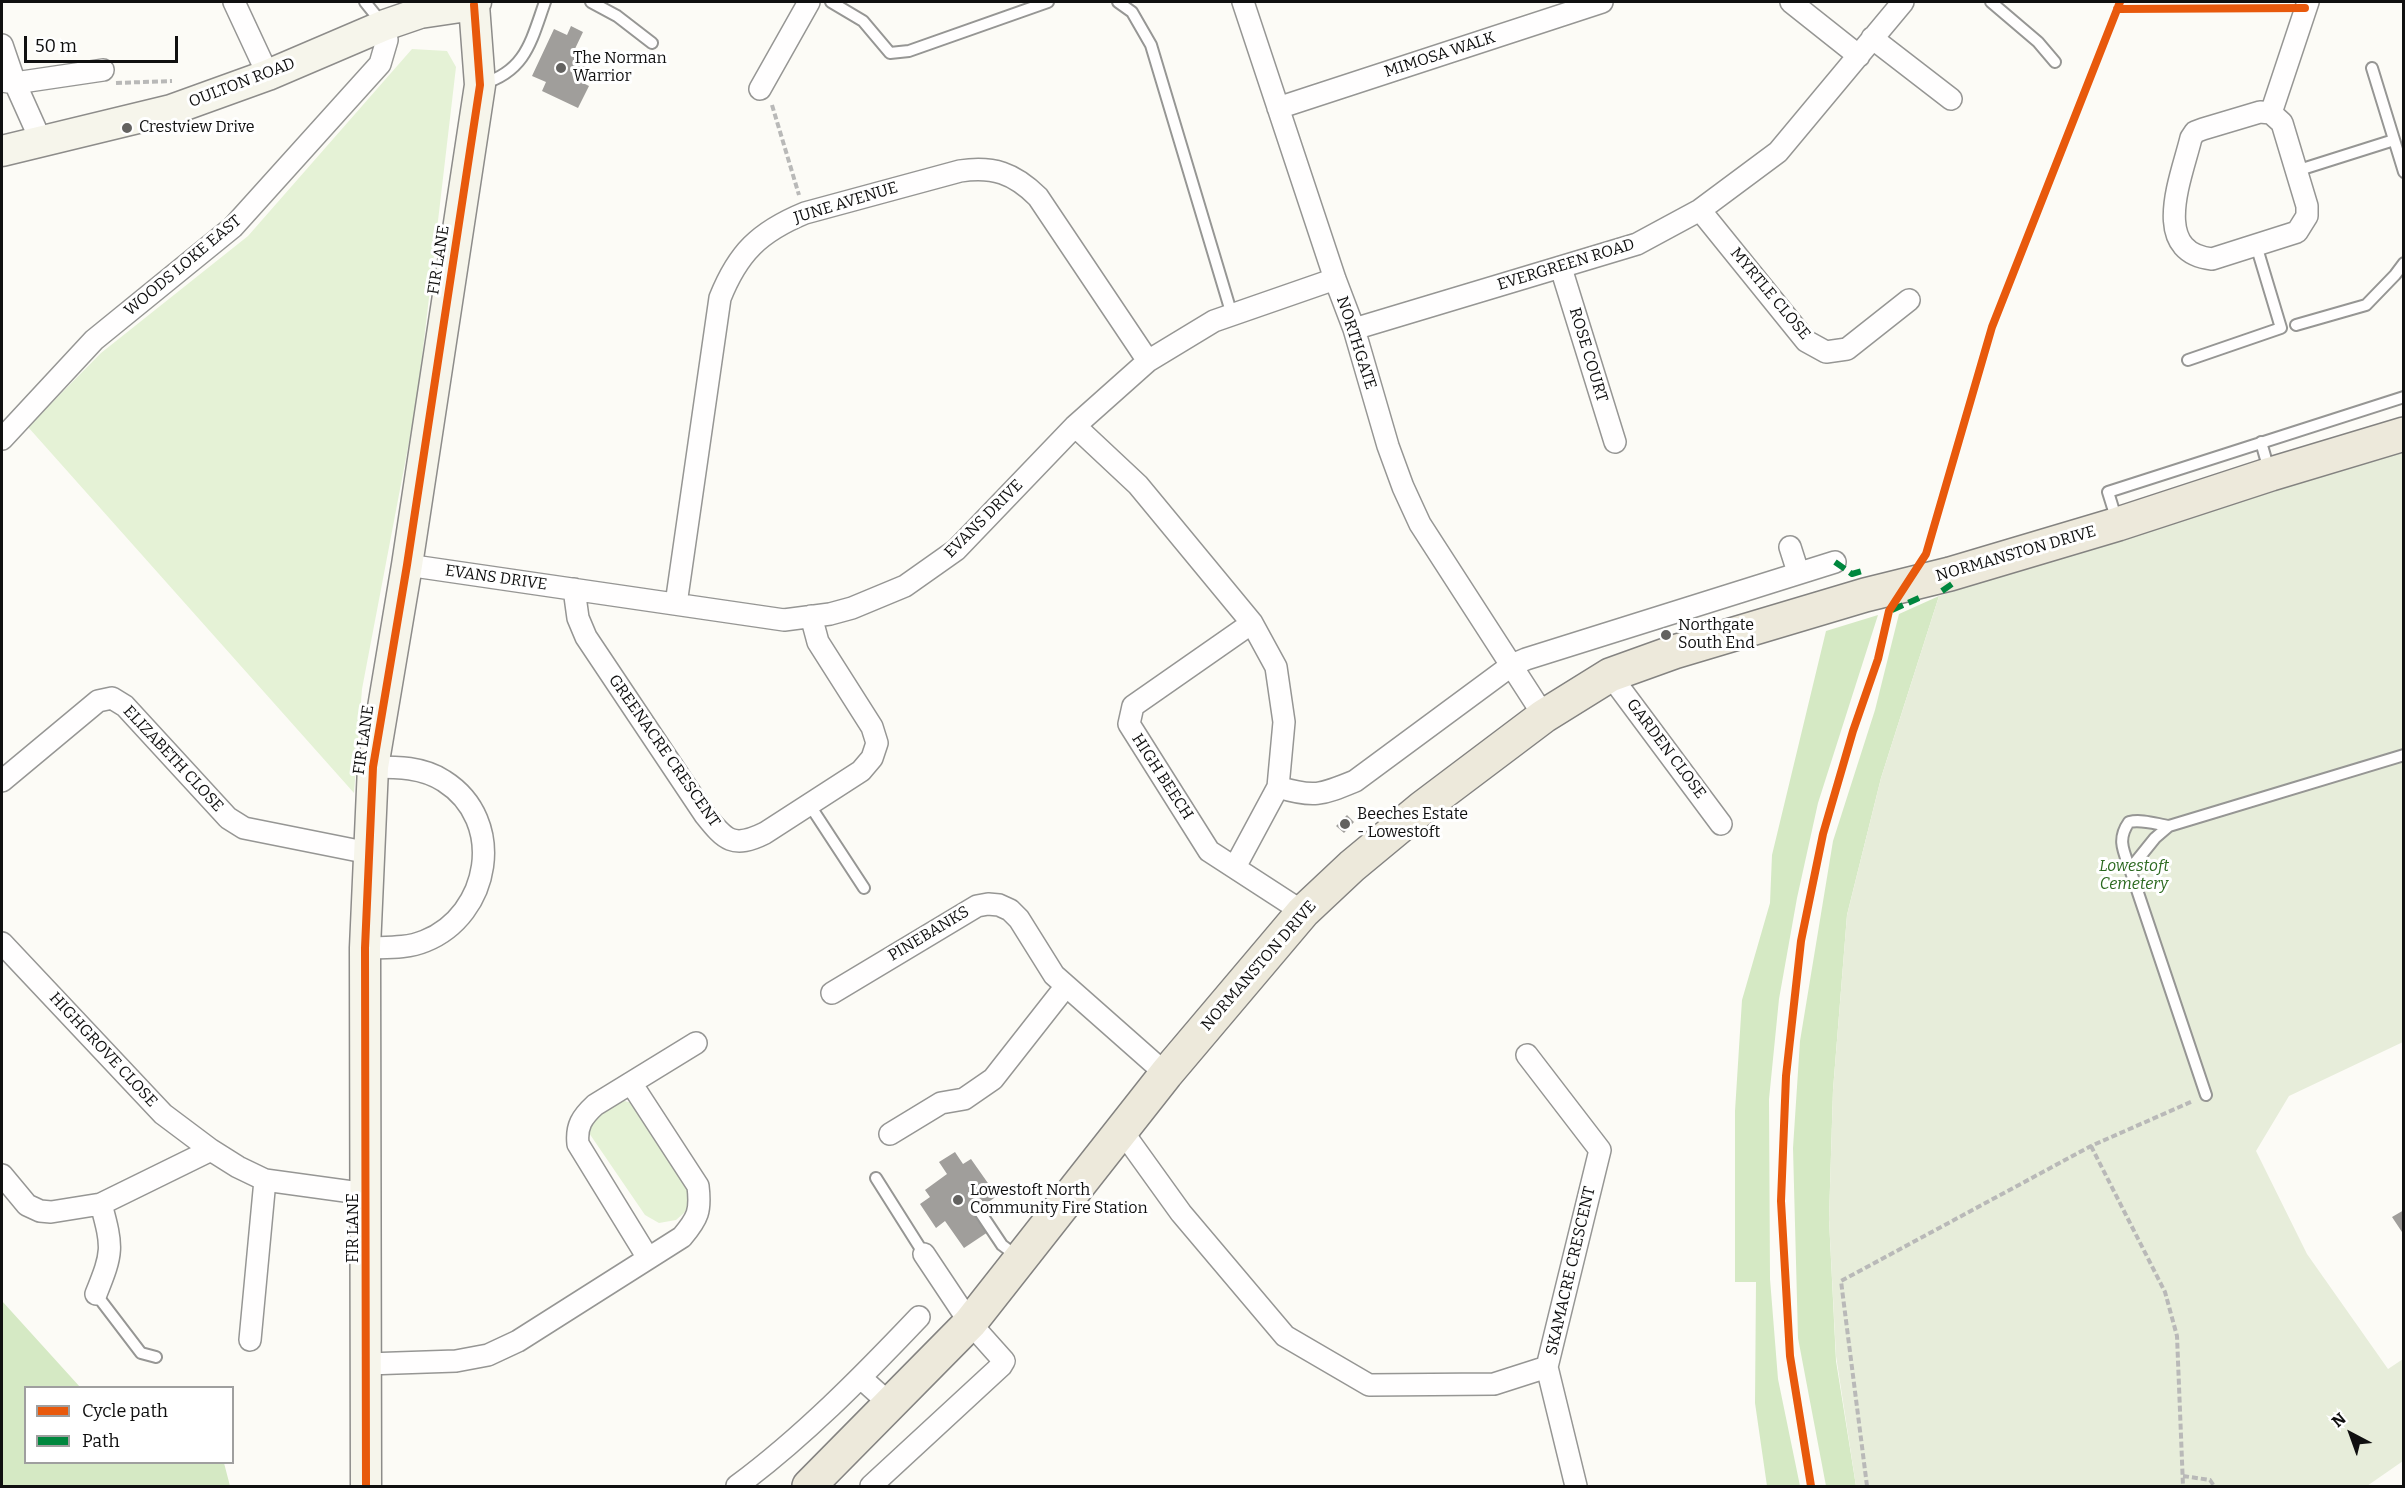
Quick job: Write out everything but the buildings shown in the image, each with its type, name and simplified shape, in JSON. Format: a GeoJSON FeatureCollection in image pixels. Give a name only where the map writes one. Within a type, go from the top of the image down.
{"type":"FeatureCollection","features":[{"type":"Feature","properties":{"kind":"main road","name":"NORMANSTON DRIVE"},"geometry":{"type":"LineString","coordinates":[[809,1486],[970,1323],[1166,1074],[1303,912],[1422,808],[1544,716],[1610,675],[1674,652],[1865,595],[1950,574],[2118,524],[2403,434]]}},
{"type":"Feature","properties":{"kind":"street"},"geometry":{"type":"LineString","coordinates":[[234,2],[268,75]]}},
{"type":"Feature","properties":{"kind":"street"},"geometry":{"type":"LineString","coordinates":[[760,89],[809,2]]}},
{"type":"Feature","properties":{"kind":"street","name":"NORTHGATE"},"geometry":{"type":"LineString","coordinates":[[1243,2],[1335,279],[1354,329],[1388,446],[1420,524],[1544,716]]}},
{"type":"Feature","properties":{"kind":"street","name":"MIMOSA WALK"},"geometry":{"type":"LineString","coordinates":[[1278,108],[1602,2]]}},
{"type":"Feature","properties":{"kind":"street"},"geometry":{"type":"LineString","coordinates":[[1791,2],[1859,56]]}},
{"type":"Feature","properties":{"kind":"street","name":"EVERGREEN ROAD"},"geometry":{"type":"LineString","coordinates":[[1354,329],[1637,244],[1700,210],[1779,152],[1902,2]]}},
{"type":"Feature","properties":{"kind":"street"},"geometry":{"type":"LineString","coordinates":[[2271,113],[2308,2]]}},
{"type":"Feature","properties":{"kind":"street","name":"OULTON ROAD"},"geometry":{"type":"LineString","coordinates":[[2,151],[171,110],[268,75],[385,25],[420,13],[475,3]]}},
{"type":"Feature","properties":{"kind":"street","name":"FIR LANE"},"geometry":{"type":"LineString","coordinates":[[366,1486],[365,948],[373,767],[407,565],[480,85],[475,3]]}},
{"type":"Feature","properties":{"kind":"street","name":"WOODS LOKE EAST"},"geometry":{"type":"LineString","coordinates":[[2,439],[94,340],[233,226],[380,64],[387,40],[385,25]]}},
{"type":"Feature","properties":{"kind":"street"},"geometry":{"type":"LineString","coordinates":[[1872,38],[1951,99]]}},
{"type":"Feature","properties":{"kind":"street"},"geometry":{"type":"LineString","coordinates":[[2,45],[8,82],[41,141]]}},
{"type":"Feature","properties":{"kind":"street"},"geometry":{"type":"LineString","coordinates":[[8,82],[103,70]]}},
{"type":"Feature","properties":{"kind":"street"},"geometry":{"type":"LineString","coordinates":[[2260,112],[2271,113],[2282,123],[2307,206],[2304,223],[2297,232],[2212,259],[2195,255],[2185,248],[2175,234],[2174,206],[2191,138],[2195,132],[2260,112]]}},
{"type":"Feature","properties":{"kind":"street","name":"JUNE AVENUE"},"geometry":{"type":"LineString","coordinates":[[676,604],[720,298],[736,262],[769,230],[805,213],[960,171],[979,168],[1008,175],[1025,184],[1038,197],[1148,361]]}},
{"type":"Feature","properties":{"kind":"street","name":"MYRTLE CLOSE"},"geometry":{"type":"LineString","coordinates":[[1700,210],[1806,341],[1826,352],[1847,349],[1909,300]]}},
{"type":"Feature","properties":{"kind":"street","name":"ROSE COURT"},"geometry":{"type":"LineString","coordinates":[[1561,268],[1615,442]]}},
{"type":"Feature","properties":{"kind":"street","name":"EVANS DRIVE"},"geometry":{"type":"LineString","coordinates":[[407,565],[784,620],[852,608],[881,598],[905,586],[956,550],[1075,426],[1148,361],[1206,326],[1335,279]]}},
{"type":"Feature","properties":{"kind":"street"},"geometry":{"type":"LineString","coordinates":[[1075,426],[1138,485],[1252,623],[1276,667],[1284,722],[1278,787],[1235,867]]}},
{"type":"Feature","properties":{"kind":"street"},"geometry":{"type":"LineString","coordinates":[[1790,547],[1798,572]]}},
{"type":"Feature","properties":{"kind":"street"},"geometry":{"type":"LineString","coordinates":[[1278,787],[1304,795],[1328,792],[1355,781],[1512,665],[1526,659],[1835,562]]}},
{"type":"Feature","properties":{"kind":"street","name":"GREENACRE CRESCENT"},"geometry":{"type":"LineString","coordinates":[[574,589],[578,618],[586,637],[717,831],[732,841],[748,842],[765,833],[861,771],[872,758],[877,743],[872,727],[818,642],[811,616]]}},
{"type":"Feature","properties":{"kind":"street","name":"HIGH BEECH"},"geometry":{"type":"LineString","coordinates":[[1252,623],[1133,706],[1129,724],[1209,850],[1303,912]]}},
{"type":"Feature","properties":{"kind":"street","name":"GARDEN CLOSE"},"geometry":{"type":"LineString","coordinates":[[1610,675],[1721,824]]}},
{"type":"Feature","properties":{"kind":"street","name":"ELIZABETH CLOSE"},"geometry":{"type":"LineString","coordinates":[[2,781],[98,701],[112,698],[125,706],[228,818],[244,828],[369,853]]}},
{"type":"Feature","properties":{"kind":"street","name":"FIR LANE"},"geometry":{"type":"LineString","coordinates":[[365,948],[408,946],[448,929],[460,918],[475,892],[484,857],[482,836],[477,821],[453,787],[421,771],[373,767]]}},
{"type":"Feature","properties":{"kind":"street","name":"PINEBANKS"},"geometry":{"type":"LineString","coordinates":[[832,993],[977,906],[999,905],[1010,910],[1019,919],[1054,975],[1166,1074]]}},
{"type":"Feature","properties":{"kind":"street","name":"HIGHGROVE CLOSE"},"geometry":{"type":"LineString","coordinates":[[2,942],[163,1114],[211,1150],[238,1167],[266,1180],[367,1194]]}},
{"type":"Feature","properties":{"kind":"street"},"geometry":{"type":"LineString","coordinates":[[890,1134],[941,1103],[964,1099],[993,1079],[1066,987]]}},
{"type":"Feature","properties":{"kind":"street"},"geometry":{"type":"LineString","coordinates":[[648,1258],[578,1144],[577,1131],[583,1116],[595,1105],[696,1043]]}},
{"type":"Feature","properties":{"kind":"street","name":"SKAMACRE CRESCENT"},"geometry":{"type":"LineString","coordinates":[[1122,1131],[1181,1213],[1286,1336],[1370,1385],[1494,1384],[1547,1367],[1600,1150],[1527,1055]]}},
{"type":"Feature","properties":{"kind":"street"},"geometry":{"type":"LineString","coordinates":[[367,1364],[456,1361],[488,1355],[518,1341],[682,1237],[694,1223],[700,1206],[698,1186],[631,1083]]}},
{"type":"Feature","properties":{"kind":"street"},"geometry":{"type":"LineString","coordinates":[[2,1175],[27,1205],[40,1211],[51,1212],[101,1204],[211,1150]]}},
{"type":"Feature","properties":{"kind":"street"},"geometry":{"type":"LineString","coordinates":[[250,1340],[266,1180]]}},
{"type":"Feature","properties":{"kind":"street"},"geometry":{"type":"LineString","coordinates":[[96,1294],[109,1262],[111,1241],[101,1204]]}},
{"type":"Feature","properties":{"kind":"street"},"geometry":{"type":"LineString","coordinates":[[871,1486],[1004,1361],[970,1323],[924,1254]]}},
{"type":"Feature","properties":{"kind":"street"},"geometry":{"type":"LineString","coordinates":[[737,1486],[758,1471],[861,1378],[919,1317]]}},
{"type":"Feature","properties":{"kind":"street"},"geometry":{"type":"LineString","coordinates":[[1547,1367],[1576,1486]]}},
{"type":"Feature","properties":{"kind":"street"},"geometry":{"type":"LineString","coordinates":[[861,1378],[890,1404]]}},
{"type":"Feature","properties":{"kind":"lane"},"geometry":{"type":"LineString","coordinates":[[365,2],[385,25]]}},
{"type":"Feature","properties":{"kind":"lane"},"geometry":{"type":"LineString","coordinates":[[480,85],[499,79],[514,69],[526,52],[545,2]]}},
{"type":"Feature","properties":{"kind":"lane"},"geometry":{"type":"LineString","coordinates":[[591,2],[617,16],[652,43]]}},
{"type":"Feature","properties":{"kind":"lane"},"geometry":{"type":"LineString","coordinates":[[831,2],[863,21],[890,53],[909,51],[1048,2]]}},
{"type":"Feature","properties":{"kind":"lane"},"geometry":{"type":"LineString","coordinates":[[1118,2],[1132,12],[1151,45],[1232,315]]}},
{"type":"Feature","properties":{"kind":"lane"},"geometry":{"type":"LineString","coordinates":[[1991,2],[2038,42],[2055,62]]}},
{"type":"Feature","properties":{"kind":"lane"},"geometry":{"type":"LineString","coordinates":[[2372,68],[2403,172]]}},
{"type":"Feature","properties":{"kind":"lane"},"geometry":{"type":"LineString","coordinates":[[2296,171],[2394,141]]}},
{"type":"Feature","properties":{"kind":"lane"},"geometry":{"type":"LineString","coordinates":[[2188,360],[2281,328],[2256,245]]}},
{"type":"Feature","properties":{"kind":"lane"},"geometry":{"type":"LineString","coordinates":[[2296,325],[2366,305],[2395,276],[2403,263]]}},
{"type":"Feature","properties":{"kind":"lane"},"geometry":{"type":"LineString","coordinates":[[2118,524],[2108,492],[2403,397]]}},
{"type":"Feature","properties":{"kind":"lane"},"geometry":{"type":"LineString","coordinates":[[2261,442],[2271,474]]}},
{"type":"Feature","properties":{"kind":"lane"},"geometry":{"type":"LineString","coordinates":[[2206,1095],[2120,844],[2122,831],[2129,822],[2139,820],[2150,824],[2169,825],[2403,754]]}},
{"type":"Feature","properties":{"kind":"lane"},"geometry":{"type":"LineString","coordinates":[[809,804],[864,888]]}},
{"type":"Feature","properties":{"kind":"lane"},"geometry":{"type":"LineString","coordinates":[[2130,869],[2146,847],[2169,825]]}},
{"type":"Feature","properties":{"kind":"lane"},"geometry":{"type":"LineString","coordinates":[[876,1178],[924,1254]]}},
{"type":"Feature","properties":{"kind":"lane"},"geometry":{"type":"LineString","coordinates":[[978,1209],[1002,1245],[1020,1259]]}},
{"type":"Feature","properties":{"kind":"lane"},"geometry":{"type":"LineString","coordinates":[[96,1294],[141,1353],[156,1357]]}},
{"type":"Feature","properties":{"kind":"path"},"geometry":{"type":"LineString","coordinates":[[103,70],[112,83],[178,81]]}},
{"type":"Feature","properties":{"kind":"path"},"geometry":{"type":"LineString","coordinates":[[760,89],[763,97],[773,106],[805,213]]}},
{"type":"Feature","properties":{"kind":"path"},"geometry":{"type":"LineString","coordinates":[[1867,1486],[1841,1281],[2091,1146],[2206,1095]]}},
{"type":"Feature","properties":{"kind":"path"},"geometry":{"type":"LineString","coordinates":[[2091,1146],[2165,1292],[2178,1336],[2183,1486]]}},
{"type":"Feature","properties":{"kind":"path"},"geometry":{"type":"LineString","coordinates":[[2182,1476],[2210,1480],[2214,1486]]}},
{"type":"Feature","properties":{"kind":"green space"},"geometry":{"type":"Polygon","coordinates":[[[412,49],[447,51],[456,67],[417,400],[362,689],[354,793],[28,427],[101,353],[248,236],[412,49]]]}},
{"type":"Feature","properties":{"kind":"green space","name":"Lowestoft Cemetery"},"geometry":{"type":"Polygon","coordinates":[[[2403,449],[2403,1042],[2289,1096],[2256,1151],[2307,1254],[2388,1369],[2403,1359],[2403,1461],[2367,1486],[1856,1486],[1836,1356],[1829,1219],[1833,1090],[1847,915],[1881,778],[1939,596],[2403,449]]]}},
{"type":"Feature","properties":{"kind":"green space"},"geometry":{"type":"Polygon","coordinates":[[[1939,596],[1881,778],[1847,915],[1833,1090],[1829,1219],[1836,1361],[1856,1486],[1826,1486],[1798,1338],[1793,1148],[1800,1041],[1833,841],[1875,710],[1899,614],[1939,596]]]}},
{"type":"Feature","properties":{"kind":"green space"},"geometry":{"type":"Polygon","coordinates":[[[1878,615],[1818,803],[1797,898],[1779,999],[1769,1099],[1770,1279],[1778,1379],[1800,1486],[1767,1486],[1755,1403],[1756,1282],[1735,1282],[1735,1111],[1742,1000],[1770,903],[1772,855],[1826,631],[1878,615]]]}},
{"type":"Feature","properties":{"kind":"green space"},"geometry":{"type":"Polygon","coordinates":[[[618,1099],[635,1104],[689,1187],[689,1205],[676,1220],[659,1223],[645,1215],[589,1133],[595,1117],[618,1099]]]}},
{"type":"Feature","properties":{"kind":"green space"},"geometry":{"type":"Polygon","coordinates":[[[2,1301],[79,1386],[24,1386],[24,1464],[224,1464],[230,1486],[2,1486],[2,1301]]]}},
{"type":"Feature","properties":{"kind":"marked path"},"geometry":{"type":"LineString","coordinates":[[1835,562],[1852,574],[1866,570]]}},
{"type":"Feature","properties":{"kind":"marked path"},"geometry":{"type":"LineString","coordinates":[[1942,591],[1952,584]]}},
{"type":"Feature","properties":{"kind":"marked path"},"geometry":{"type":"LineString","coordinates":[[1892,610],[1919,598]]}},
{"type":"Feature","properties":{"kind":"cycle path"},"geometry":{"type":"LineString","coordinates":[[1811,1486],[1790,1356],[1781,1201],[1786,1076],[1801,941],[1823,834],[1853,731],[1878,659],[1889,611],[1926,554],[1992,327],[2120,2]]}},
{"type":"Feature","properties":{"kind":"cycle path"},"geometry":{"type":"LineString","coordinates":[[366,1486],[365,948],[373,767],[407,565],[480,85],[474,5]]}},
{"type":"Feature","properties":{"kind":"cycle path"},"geometry":{"type":"LineString","coordinates":[[2117,9],[2305,8]]}},
{"type":"Feature","properties":{"kind":"place","name":"The Norman Warrior"},"geometry":{"type":"Point","coordinates":[561,68]}},
{"type":"Feature","properties":{"kind":"place","name":"Crestview Drive"},"geometry":{"type":"Point","coordinates":[127,128]}},
{"type":"Feature","properties":{"kind":"place","name":"Northgate South End"},"geometry":{"type":"Point","coordinates":[1666,635]}},
{"type":"Feature","properties":{"kind":"place","name":"Beeches Estate - Lowestoft"},"geometry":{"type":"Point","coordinates":[1345,824]}},
{"type":"Feature","properties":{"kind":"place","name":"Lowestoft North Community Fire Station"},"geometry":{"type":"Point","coordinates":[958,1200]}}]}
